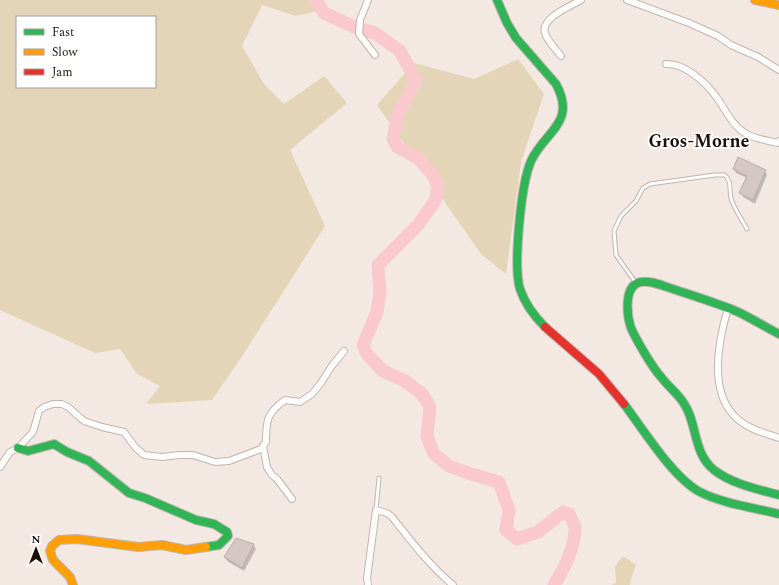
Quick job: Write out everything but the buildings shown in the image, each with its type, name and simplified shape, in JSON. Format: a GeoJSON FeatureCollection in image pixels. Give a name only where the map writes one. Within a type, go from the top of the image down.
{"type":"FeatureCollection","features":[{"type":"Feature","properties":{"kind":"street"},"geometry":{"type":"LineString","coordinates":[[368,0],[360,20],[359,34],[375,55]]}},
{"type":"Feature","properties":{"kind":"street"},"geometry":{"type":"LineString","coordinates":[[497,0],[511,31],[557,86],[563,100],[564,111],[562,118],[535,153],[528,170],[520,226],[518,262],[519,286],[524,299],[538,320],[588,363],[605,381],[687,484],[700,492],[715,498],[779,514]]}},
{"type":"Feature","properties":{"kind":"street"},"geometry":{"type":"LineString","coordinates":[[561,56],[545,34],[544,26],[548,20],[582,0]]}},
{"type":"Feature","properties":{"kind":"street"},"geometry":{"type":"LineString","coordinates":[[627,0],[689,23],[718,36],[731,45],[758,57],[779,70]]}},
{"type":"Feature","properties":{"kind":"street"},"geometry":{"type":"LineString","coordinates":[[755,0],[779,5]]}},
{"type":"Feature","properties":{"kind":"street"},"geometry":{"type":"LineString","coordinates":[[666,64],[688,69],[714,93],[736,126],[744,133],[756,138],[777,143],[779,141]]}},
{"type":"Feature","properties":{"kind":"street"},"geometry":{"type":"LineString","coordinates":[[779,334],[730,309],[657,284],[645,282],[636,283],[631,289],[628,300],[628,317],[631,328],[661,378],[686,406],[697,444],[707,464],[722,476],[779,495]]}},
{"type":"Feature","properties":{"kind":"street"},"geometry":{"type":"LineString","coordinates":[[730,309],[718,362],[719,389],[727,407],[739,420],[755,430],[779,438]]}},
{"type":"Feature","properties":{"kind":"street"},"geometry":{"type":"LineString","coordinates":[[0,467],[10,452],[18,448],[33,432],[39,411],[44,407],[53,404],[62,404],[68,407],[88,423],[124,432],[135,447],[144,455],[162,457],[193,455],[215,462],[229,461],[257,450],[263,446],[266,442],[266,426],[270,414],[285,400],[300,402],[312,394],[344,351]]}},
{"type":"Feature","properties":{"kind":"street"},"geometry":{"type":"LineString","coordinates":[[18,448],[28,451],[54,444],[67,452],[89,461],[129,493],[145,498],[196,520],[214,524],[227,532],[228,536],[219,545],[186,550],[162,546],[138,547],[77,539],[59,540],[52,546],[50,551],[53,560],[70,577],[73,585]]}},
{"type":"Feature","properties":{"kind":"street"},"geometry":{"type":"LineString","coordinates":[[263,446],[267,467],[272,476],[277,478],[292,499]]}},
{"type":"Feature","properties":{"kind":"street"},"geometry":{"type":"LineString","coordinates":[[368,585],[367,578],[376,510],[387,513],[392,517],[422,557],[439,574],[453,585]]}},
{"type":"Feature","properties":{"kind":"lane"},"geometry":{"type":"LineString","coordinates":[[636,283],[616,254],[614,230],[622,216],[636,201],[643,188],[650,184],[725,175],[729,178],[731,186],[731,199],[747,229]]}},
{"type":"Feature","properties":{"kind":"lane"},"geometry":{"type":"LineString","coordinates":[[376,510],[379,478]]}},
{"type":"Feature","properties":{"kind":"shaded area"},"geometry":{"type":"Polygon","coordinates":[[[0,0],[323,0],[318,11],[296,16],[262,5],[242,46],[264,84],[284,104],[324,76],[347,103],[290,150],[325,226],[243,355],[212,400],[146,404],[160,386],[137,374],[120,349],[95,353],[0,310],[0,0]]]}},
{"type":"Feature","properties":{"kind":"shaded area"},"geometry":{"type":"Polygon","coordinates":[[[518,59],[544,94],[521,162],[506,274],[481,254],[377,105],[414,63],[474,79],[518,59]]]}},
{"type":"Feature","properties":{"kind":"shaded area"},"geometry":{"type":"Polygon","coordinates":[[[623,556],[636,565],[630,585],[611,585],[616,583],[615,566],[623,556]]]}},
{"type":"Feature","properties":{"kind":"waterway"},"geometry":{"type":"LineString","coordinates":[[316,0],[324,13],[354,27],[375,33],[400,51],[416,80],[397,117],[393,139],[397,147],[418,158],[432,174],[438,186],[435,201],[418,225],[378,265],[380,293],[377,312],[363,345],[367,354],[383,371],[405,381],[422,394],[430,407],[427,437],[434,454],[449,466],[499,482],[509,510],[506,530],[517,539],[538,532],[563,512],[569,514],[575,526],[575,536],[571,551],[554,585]]}},
{"type":"Feature","properties":{"kind":"traffic: fast"},"geometry":{"type":"LineString","coordinates":[[497,0],[507,23],[516,38],[556,84],[562,97],[563,108],[561,118],[557,126],[537,151],[527,172],[519,225],[517,263],[520,289],[530,310],[545,327]]}},
{"type":"Feature","properties":{"kind":"traffic: fast"},"geometry":{"type":"LineString","coordinates":[[779,334],[737,311],[654,283],[641,282],[635,284],[629,295],[628,316],[631,328],[653,367],[681,399],[688,410],[698,446],[707,463],[714,470],[729,479],[745,486],[779,495]]}},
{"type":"Feature","properties":{"kind":"traffic: fast"},"geometry":{"type":"LineString","coordinates":[[624,404],[669,465],[690,485],[708,496],[738,505],[779,514]]}},
{"type":"Feature","properties":{"kind":"traffic: fast"},"geometry":{"type":"LineString","coordinates":[[18,448],[28,451],[54,444],[67,452],[89,461],[129,493],[145,498],[196,520],[214,524],[227,532],[228,536],[219,545],[206,547]]}},
{"type":"Feature","properties":{"kind":"traffic: slow"},"geometry":{"type":"LineString","coordinates":[[755,0],[779,5]]}},
{"type":"Feature","properties":{"kind":"traffic: slow"},"geometry":{"type":"LineString","coordinates":[[73,585],[70,577],[53,560],[50,551],[52,546],[59,540],[77,539],[138,547],[162,545],[186,550],[206,547]]}},
{"type":"Feature","properties":{"kind":"traffic: jam"},"geometry":{"type":"LineString","coordinates":[[545,327],[599,374],[624,404]]}},
{"type":"Feature","properties":{"kind":"district","name":"Gros-Morne"},"geometry":{"type":"Point","coordinates":[699,141]}}]}
